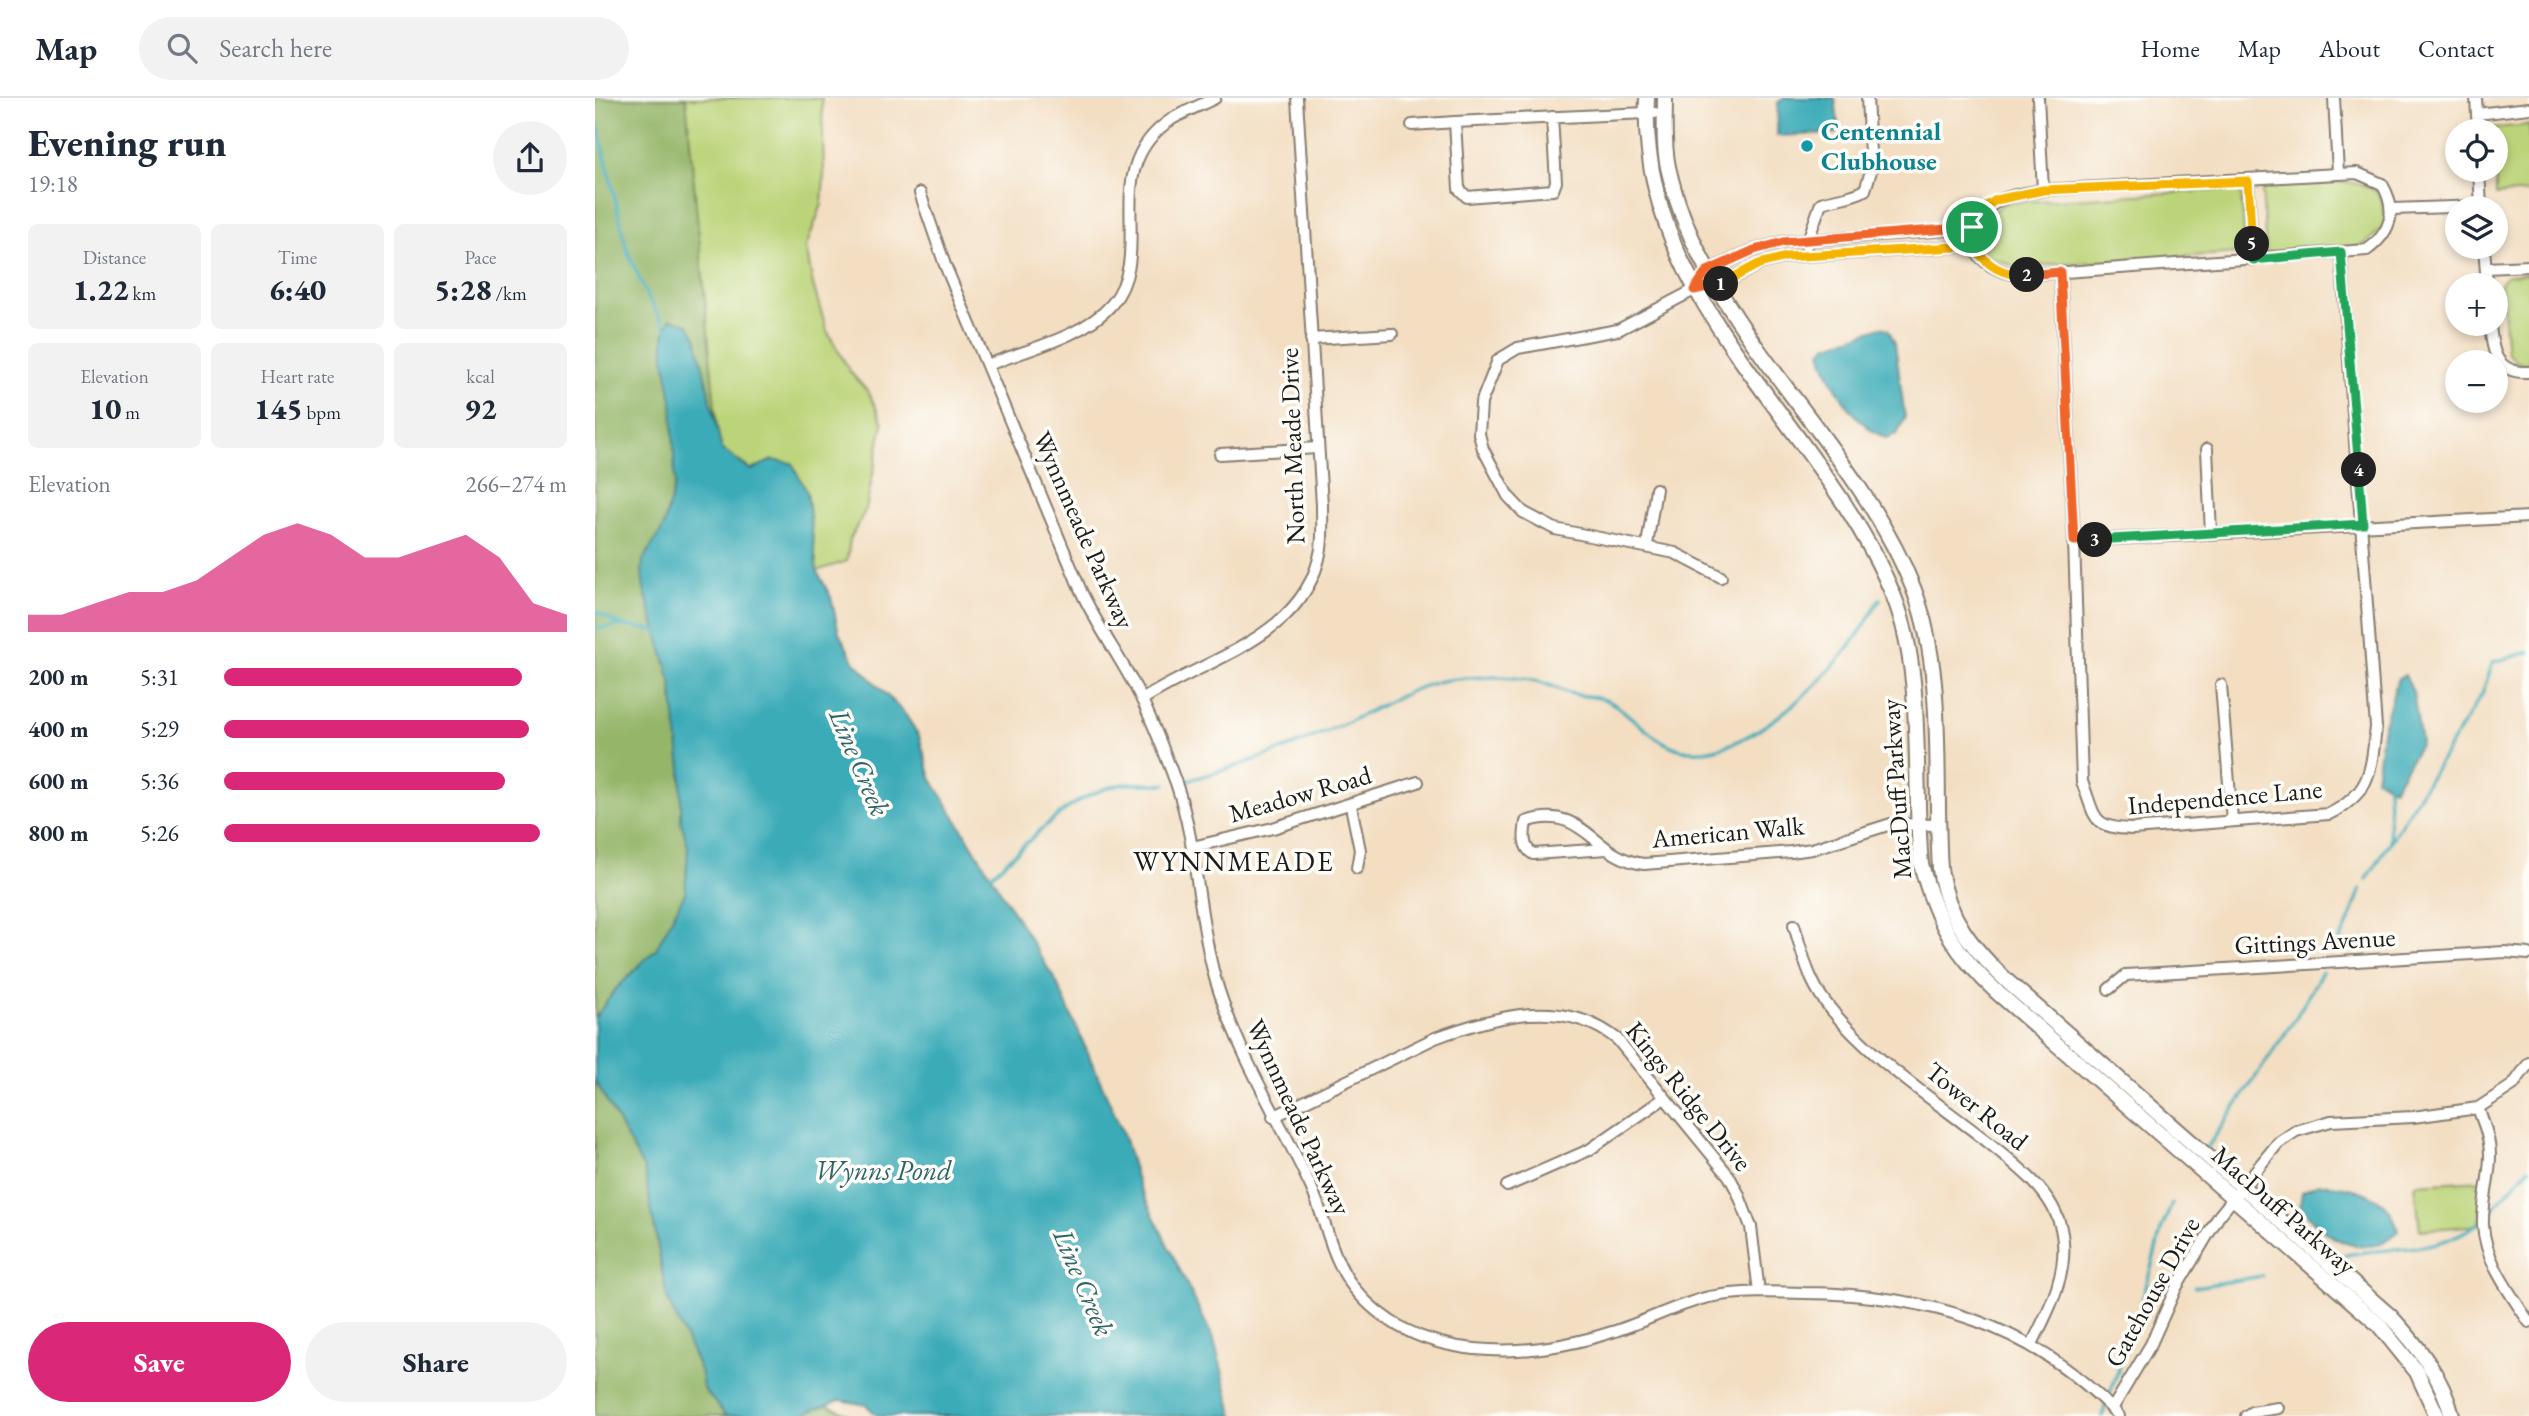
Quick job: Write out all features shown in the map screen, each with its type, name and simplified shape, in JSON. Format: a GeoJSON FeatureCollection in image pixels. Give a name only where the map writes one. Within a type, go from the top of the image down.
{"type":"FeatureCollection","features":[{"type":"Feature","properties":{"kind":"street"},"geometry":{"type":"LineString","coordinates":[[988,365],[1072,332],[1110,305],[1123,288],[1131,254],[1131,181],[1141,153],[1171,120],[1215,98]]}},
{"type":"Feature","properties":{"kind":"street","name":"North Meade Drive"},"geometry":{"type":"LineString","coordinates":[[1142,700],[1280,623],[1297,605],[1317,568],[1322,546],[1297,98]]}},
{"type":"Feature","properties":{"kind":"street","name":"MacDuff Parkway"},"geometry":{"type":"LineString","coordinates":[[1665,98],[1667,164],[1674,190],[1707,271],[1885,529],[1914,591],[1931,660],[1937,825],[1943,887],[1962,933],[1978,954],[2392,1339],[2417,1372],[2437,1416]]}},
{"type":"Feature","properties":{"kind":"street"},"geometry":{"type":"LineString","coordinates":[[1806,256],[1806,241],[1821,203],[1839,197],[1854,196],[1865,190],[1871,172],[1867,98]]}},
{"type":"Feature","properties":{"kind":"street"},"geometry":{"type":"LineString","coordinates":[[2038,98],[2043,190]]}},
{"type":"Feature","properties":{"kind":"street"},"geometry":{"type":"LineString","coordinates":[[2334,98],[2337,173]]}},
{"type":"Feature","properties":{"kind":"street"},"geometry":{"type":"LineString","coordinates":[[2476,98],[2477,119]]}},
{"type":"Feature","properties":{"kind":"street"},"geometry":{"type":"LineString","coordinates":[[1412,125],[1552,117],[1647,105],[1665,114]]}},
{"type":"Feature","properties":{"kind":"street","name":"MacDuff Parkway"},"geometry":{"type":"LineString","coordinates":[[1647,105],[1650,165],[1655,192],[1665,224],[1694,290],[1857,525],[1895,600],[1912,668],[1917,824],[1921,864],[1929,893],[1945,930],[1967,965],[2403,1330],[2438,1379],[2452,1416]]}},
{"type":"Feature","properties":{"kind":"street"},"geometry":{"type":"LineString","coordinates":[[2477,114],[2529,108]]}},
{"type":"Feature","properties":{"kind":"street"},"geometry":{"type":"LineString","coordinates":[[1455,122],[1459,189],[1467,197],[1553,190],[1556,182],[1552,117]]}},
{"type":"Feature","properties":{"kind":"street"},"geometry":{"type":"LineString","coordinates":[[2337,173],[2371,176],[2382,184],[2392,209],[2389,226],[2380,240],[2367,250],[2060,272],[2005,274],[1984,261],[1973,246],[1972,227],[1988,205],[1996,200],[2043,190],[2248,181],[2337,173]]}},
{"type":"Feature","properties":{"kind":"street"},"geometry":{"type":"LineString","coordinates":[[2248,181],[2253,260]]}},
{"type":"Feature","properties":{"kind":"street","name":"Wynnmeade Parkway"},"geometry":{"type":"LineString","coordinates":[[920,193],[945,265],[1081,592],[1099,629],[1142,700],[1176,783],[1192,847],[1215,976],[1234,1033],[1273,1117],[1312,1188],[1334,1251],[1355,1290],[1388,1320],[1433,1341],[1498,1351],[1556,1348],[1616,1331],[1671,1308],[1711,1297],[1759,1292],[1889,1296],[1936,1308],[2032,1344],[2071,1370],[2116,1413]]}},
{"type":"Feature","properties":{"kind":"street"},"geometry":{"type":"LineString","coordinates":[[2392,209],[2445,208]]}},
{"type":"Feature","properties":{"kind":"street"},"geometry":{"type":"LineString","coordinates":[[1694,290],[1707,271],[1754,250],[1783,242],[1972,227]]}},
{"type":"Feature","properties":{"kind":"street"},"geometry":{"type":"LineString","coordinates":[[1721,577],[1675,553],[1647,545],[1555,529],[1516,506],[1496,477],[1479,433],[1481,403],[1498,360],[1518,348],[1618,330],[1694,290],[1716,287],[1759,264],[1806,256],[1973,246]]}},
{"type":"Feature","properties":{"kind":"street","name":"Independence Lane"},"geometry":{"type":"LineString","coordinates":[[2060,272],[2074,541],[2082,782],[2093,816],[2100,824],[2113,828],[2329,814],[2351,803],[2368,782],[2376,727],[2341,252]]}},
{"type":"Feature","properties":{"kind":"street"},"geometry":{"type":"LineString","coordinates":[[2485,259],[2486,273]]}},
{"type":"Feature","properties":{"kind":"street"},"geometry":{"type":"LineString","coordinates":[[2486,268],[2529,266]]}},
{"type":"Feature","properties":{"kind":"street"},"geometry":{"type":"LineString","coordinates":[[1311,339],[1392,334]]}},
{"type":"Feature","properties":{"kind":"street"},"geometry":{"type":"LineString","coordinates":[[2491,336],[2492,348],[2506,370],[2529,372]]}},
{"type":"Feature","properties":{"kind":"street"},"geometry":{"type":"LineString","coordinates":[[1220,454],[1317,448]]}},
{"type":"Feature","properties":{"kind":"street"},"geometry":{"type":"LineString","coordinates":[[2207,449],[2211,533]]}},
{"type":"Feature","properties":{"kind":"street"},"geometry":{"type":"LineString","coordinates":[[1647,545],[1656,489]]}},
{"type":"Feature","properties":{"kind":"street"},"geometry":{"type":"LineString","coordinates":[[2074,541],[2529,517]]}},
{"type":"Feature","properties":{"kind":"street"},"geometry":{"type":"LineString","coordinates":[[2221,685],[2232,820]]}},
{"type":"Feature","properties":{"kind":"street","name":"Meadow Road"},"geometry":{"type":"LineString","coordinates":[[1192,847],[1350,806],[1418,782]]}},
{"type":"Feature","properties":{"kind":"street"},"geometry":{"type":"LineString","coordinates":[[1350,806],[1360,850],[1357,868]]}},
{"type":"Feature","properties":{"kind":"street","name":"American Walk"},"geometry":{"type":"LineString","coordinates":[[1607,849],[1533,854],[1528,851],[1524,840],[1526,822],[1562,818],[1577,823],[1607,849],[1629,862],[1644,864],[1791,852],[1812,849],[1878,827],[1937,825]]}},
{"type":"Feature","properties":{"kind":"street","name":"Tower Road"},"geometry":{"type":"LineString","coordinates":[[1794,925],[1810,977],[1840,1020],[1906,1078],[2031,1179],[2050,1204],[2062,1234],[2062,1269],[2046,1316],[2032,1344]]}},
{"type":"Feature","properties":{"kind":"street","name":"Gittings Avenue"},"geometry":{"type":"LineString","coordinates":[[2109,989],[2126,975],[2504,952],[2529,954]]}},
{"type":"Feature","properties":{"kind":"street","name":"Kings Ridge Drive"},"geometry":{"type":"LineString","coordinates":[[1273,1117],[1435,1038],[1486,1021],[1541,1013],[1564,1014],[1605,1029],[1617,1039],[1663,1099],[1729,1176],[1751,1227],[1759,1292]]}},
{"type":"Feature","properties":{"kind":"street"},"geometry":{"type":"LineString","coordinates":[[2529,1063],[2513,1085],[2479,1108],[2489,1141],[2490,1157],[2483,1226],[2496,1268],[2529,1322]]}},
{"type":"Feature","properties":{"kind":"street"},"geometry":{"type":"LineString","coordinates":[[1507,1186],[1589,1150],[1663,1099]]}},
{"type":"Feature","properties":{"kind":"street","name":"Gatehouse Drive"},"geometry":{"type":"LineString","coordinates":[[2116,1413],[2176,1288],[2219,1216],[2278,1143],[2310,1125],[2479,1108]]}},
{"type":"Feature","properties":{"kind":"street"},"geometry":{"type":"LineString","coordinates":[[2246,1416],[2252,1412],[2278,1408]]}},
{"type":"Feature","properties":{"kind":"green space"},"geometry":{"type":"Polygon","coordinates":[[[595,98],[822,98],[822,204],[806,247],[813,285],[827,331],[851,373],[869,393],[883,423],[866,509],[850,539],[847,561],[817,571],[807,492],[751,470],[722,449],[595,98]]]}},
{"type":"Feature","properties":{"kind":"green space"},"geometry":{"type":"Polygon","coordinates":[[[595,98],[686,98],[808,1397],[852,1416],[595,1416],[595,98]]]}},
{"type":"Feature","properties":{"kind":"green space"},"geometry":{"type":"Polygon","coordinates":[[[2529,125],[2529,192],[2496,195],[2496,182],[2508,182],[2508,127],[2529,125]]]}},
{"type":"Feature","properties":{"kind":"green space"},"geometry":{"type":"Polygon","coordinates":[[[2335,182],[2358,184],[2374,190],[2382,204],[2384,227],[2361,247],[2266,253],[2262,188],[2335,182]]]}},
{"type":"Feature","properties":{"kind":"green space"},"geometry":{"type":"Polygon","coordinates":[[[2234,189],[2241,191],[2245,250],[2240,253],[2016,267],[1987,256],[1975,239],[1980,220],[2006,203],[2234,189]]]}},
{"type":"Feature","properties":{"kind":"green space"},"geometry":{"type":"Polygon","coordinates":[[[2529,274],[2529,363],[2518,363],[2507,350],[2508,275],[2529,274]]]}},
{"type":"Feature","properties":{"kind":"green space"},"geometry":{"type":"Polygon","coordinates":[[[2484,1180],[2479,1225],[2420,1230],[2415,1184],[2484,1180]]]}},
{"type":"Feature","properties":{"kind":"water"},"geometry":{"type":"Polygon","coordinates":[[[1785,98],[1835,98],[1839,133],[1777,136],[1778,102],[1785,98]]]}},
{"type":"Feature","properties":{"kind":"water","name":"Wynns Pond"},"geometry":{"type":"Polygon","coordinates":[[[670,319],[688,324],[696,337],[722,449],[751,470],[772,460],[792,463],[807,492],[817,571],[831,597],[839,633],[854,661],[905,714],[919,736],[931,778],[1057,983],[1123,1133],[1138,1184],[1214,1340],[1234,1416],[878,1416],[866,1405],[840,1400],[798,1416],[726,1416],[703,1388],[700,1370],[667,1298],[644,1169],[595,1080],[595,1018],[615,990],[656,949],[685,893],[688,847],[681,821],[681,769],[671,681],[644,589],[642,572],[643,560],[663,528],[675,484],[672,400],[664,357],[664,336],[670,319]]]}},
{"type":"Feature","properties":{"kind":"water"},"geometry":{"type":"Polygon","coordinates":[[[1881,327],[1888,329],[1895,343],[1905,418],[1897,434],[1886,438],[1854,414],[1830,377],[1821,352],[1826,346],[1881,327]]]}},
{"type":"Feature","properties":{"kind":"water"},"geometry":{"type":"Polygon","coordinates":[[[2405,675],[2413,692],[2421,743],[2394,788],[2376,779],[2382,731],[2398,678],[2405,675]]]}},
{"type":"Feature","properties":{"kind":"water"},"geometry":{"type":"Polygon","coordinates":[[[2318,1184],[2347,1187],[2375,1198],[2391,1212],[2398,1231],[2386,1241],[2373,1246],[2345,1243],[2332,1236],[2320,1228],[2300,1205],[2302,1192],[2318,1184]]]}},
{"type":"Feature","properties":{"kind":"waterway","name":"Line Creek"},"geometry":{"type":"LineString","coordinates":[[595,113],[627,250],[646,294],[668,331]]}},
{"type":"Feature","properties":{"kind":"waterway"},"geometry":{"type":"LineString","coordinates":[[1181,782],[1288,748],[1423,687],[1448,680],[1471,678],[1509,677],[1532,680],[1569,693],[1604,699],[1661,741],[1679,749],[1703,751],[1728,745],[1754,733],[1779,716],[1825,675],[1861,631],[1880,599]]}},
{"type":"Feature","properties":{"kind":"waterway"},"geometry":{"type":"LineString","coordinates":[[595,611],[621,625],[656,631]]}},
{"type":"Feature","properties":{"kind":"waterway"},"geometry":{"type":"LineString","coordinates":[[595,629],[621,625]]}},
{"type":"Feature","properties":{"kind":"waterway"},"geometry":{"type":"LineString","coordinates":[[2367,879],[2482,694],[2493,662],[2529,652]]}},
{"type":"Feature","properties":{"kind":"waterway"},"geometry":{"type":"LineString","coordinates":[[991,875],[1050,822],[1081,799],[1118,785],[1166,784]]}},
{"type":"Feature","properties":{"kind":"waterway"},"geometry":{"type":"LineString","coordinates":[[2388,785],[2390,842]]}},
{"type":"Feature","properties":{"kind":"waterway"},"geometry":{"type":"LineString","coordinates":[[2332,954],[2345,931],[2361,889]]}},
{"type":"Feature","properties":{"kind":"waterway"},"geometry":{"type":"LineString","coordinates":[[2207,1148],[2295,1019],[2322,972]]}},
{"type":"Feature","properties":{"kind":"waterway"},"geometry":{"type":"LineString","coordinates":[[2486,1216],[2529,1168]]}},
{"type":"Feature","properties":{"kind":"waterway"},"geometry":{"type":"LineString","coordinates":[[2102,1416],[2141,1306],[2162,1227],[2172,1204]]}},
{"type":"Feature","properties":{"kind":"waterway"},"geometry":{"type":"LineString","coordinates":[[2332,1258],[2444,1241],[2481,1221]]}},
{"type":"Feature","properties":{"kind":"waterway"},"geometry":{"type":"LineString","coordinates":[[2195,1287],[2262,1276]]}},
{"type":"Feature","properties":{"kind":"waterway"},"geometry":{"type":"LineString","coordinates":[[2141,1306],[2152,1303]]}},
{"type":"Feature","properties":{"kind":"place","name":"Centennial Clubhouse"},"geometry":{"type":"Point","coordinates":[1807,146]}},
{"type":"Feature","properties":{"kind":"district","name":"WYNNMEADE"},"geometry":{"type":"Point","coordinates":[1234,861]}},
{"type":"Feature","properties":{"kind":"route"},"geometry":{"type":"LineString","coordinates":[[2248,181],[2253,260],[2341,252],[2363,524],[2074,541],[2060,272],[2005,274],[1984,261],[1973,246],[1786,257],[1759,264],[1716,287],[1694,290],[1707,271],[1754,250],[1783,242],[1972,227],[1988,205],[1996,200],[2043,190],[2248,181]]}}]}
